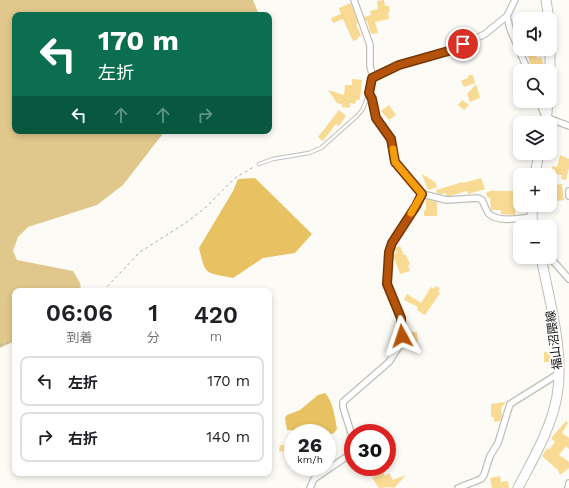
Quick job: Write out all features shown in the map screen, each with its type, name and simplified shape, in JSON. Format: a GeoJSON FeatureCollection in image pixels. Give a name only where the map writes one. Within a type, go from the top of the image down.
{"type":"FeatureCollection","features":[{"type":"Feature","properties":{"kind":"main road"},"geometry":{"type":"LineString","coordinates":[[546,0],[548,12]]}},
{"type":"Feature","properties":{"kind":"main road"},"geometry":{"type":"LineString","coordinates":[[532,212],[533,220]]}},
{"type":"Feature","properties":{"kind":"main road","name":"福山沼隈線"},"geometry":{"type":"LineString","coordinates":[[518,488],[536,455],[548,426],[557,396],[558,374],[556,339],[542,264]]}},
{"type":"Feature","properties":{"kind":"street"},"geometry":{"type":"LineString","coordinates":[[354,0],[370,45],[370,66],[372,78],[369,93],[372,99],[376,118],[391,139],[395,162],[422,194],[447,200],[478,198],[482,200],[488,212],[500,219],[532,217]]}},
{"type":"Feature","properties":{"kind":"street"},"geometry":{"type":"LineString","coordinates":[[372,78],[399,65],[452,50],[485,34],[507,16],[516,0]]}},
{"type":"Feature","properties":{"kind":"street"},"geometry":{"type":"LineString","coordinates":[[507,16],[510,30],[525,64]]}},
{"type":"Feature","properties":{"kind":"street"},"geometry":{"type":"LineString","coordinates":[[557,123],[569,126]]}},
{"type":"Feature","properties":{"kind":"street"},"geometry":{"type":"LineString","coordinates":[[569,191],[569,196]]}},
{"type":"Feature","properties":{"kind":"street"},"geometry":{"type":"LineString","coordinates":[[348,424],[343,402],[389,362],[398,348],[402,336],[401,318],[387,284],[389,252],[392,243],[422,194]]}},
{"type":"Feature","properties":{"kind":"street"},"geometry":{"type":"LineString","coordinates":[[556,264],[569,279]]}},
{"type":"Feature","properties":{"kind":"street"},"geometry":{"type":"LineString","coordinates":[[458,488],[481,479],[490,456],[498,443],[510,404],[558,374]]}},
{"type":"Feature","properties":{"kind":"street"},"geometry":{"type":"LineString","coordinates":[[310,488],[314,479],[344,458]]}},
{"type":"Feature","properties":{"kind":"street"},"geometry":{"type":"LineString","coordinates":[[568,488],[569,483]]}},
{"type":"Feature","properties":{"kind":"lane"},"geometry":{"type":"LineString","coordinates":[[258,164],[273,159],[308,153],[321,148],[357,116],[363,109],[369,93]]}},
{"type":"Feature","properties":{"kind":"path"},"geometry":{"type":"LineString","coordinates":[[106,288],[140,252],[187,222],[205,208],[235,178],[258,164]]}},
{"type":"Feature","properties":{"kind":"path"},"geometry":{"type":"LineString","coordinates":[[0,345],[12,342]]}},
{"type":"Feature","properties":{"kind":"shaded area"},"geometry":{"type":"Polygon","coordinates":[[[0,0],[253,0],[258,12],[12,12],[12,134],[163,134],[123,185],[97,205],[28,227],[18,237],[13,251],[17,260],[73,271],[80,283],[81,288],[12,288],[12,342],[0,348],[0,0]]]}},
{"type":"Feature","properties":{"kind":"shaded area"},"geometry":{"type":"Polygon","coordinates":[[[255,178],[312,234],[295,253],[263,258],[233,278],[211,273],[203,264],[199,248],[233,191],[238,179],[255,178]]]}},
{"type":"Feature","properties":{"kind":"shaded area"},"geometry":{"type":"Polygon","coordinates":[[[325,393],[328,396],[332,405],[336,424],[286,424],[285,418],[287,415],[300,410],[318,395],[325,393]]]}},
{"type":"Feature","properties":{"kind":"building"},"geometry":{"type":"Polygon","coordinates":[[[384,0],[385,6],[389,6],[389,19],[375,22],[378,33],[371,34],[367,21],[364,17],[371,15],[370,11],[378,9],[377,1],[384,0]]]}},
{"type":"Feature","properties":{"kind":"building"},"geometry":{"type":"Polygon","coordinates":[[[351,3],[358,23],[356,24],[361,36],[353,41],[343,19],[333,23],[331,18],[341,14],[339,8],[351,3]]]}},
{"type":"Feature","properties":{"kind":"building"},"geometry":{"type":"Polygon","coordinates":[[[528,56],[536,56],[537,58],[541,57],[544,64],[530,64],[528,56]]]}},
{"type":"Feature","properties":{"kind":"building"},"geometry":{"type":"Polygon","coordinates":[[[469,75],[473,75],[475,83],[464,87],[461,81],[468,78],[469,75]]]}},
{"type":"Feature","properties":{"kind":"building"},"geometry":{"type":"Polygon","coordinates":[[[352,79],[362,80],[360,98],[359,100],[356,100],[355,104],[350,103],[350,108],[341,107],[343,105],[337,103],[328,90],[344,95],[345,85],[352,85],[352,79]]]}},
{"type":"Feature","properties":{"kind":"building"},"geometry":{"type":"Polygon","coordinates":[[[476,84],[480,98],[470,102],[467,94],[476,84]]]}},
{"type":"Feature","properties":{"kind":"building"},"geometry":{"type":"Polygon","coordinates":[[[462,100],[469,105],[464,110],[458,105],[462,100]]]}},
{"type":"Feature","properties":{"kind":"building"},"geometry":{"type":"Polygon","coordinates":[[[389,105],[396,115],[389,120],[381,111],[389,105]]]}},
{"type":"Feature","properties":{"kind":"building"},"geometry":{"type":"Polygon","coordinates":[[[339,110],[346,116],[339,126],[336,124],[323,141],[318,137],[339,110]]]}},
{"type":"Feature","properties":{"kind":"building"},"geometry":{"type":"Polygon","coordinates":[[[560,155],[569,159],[569,168],[566,180],[561,179],[562,175],[557,175],[557,168],[552,168],[552,166],[557,167],[560,155]]]}},
{"type":"Feature","properties":{"kind":"building"},"geometry":{"type":"Polygon","coordinates":[[[422,174],[435,182],[437,187],[428,190],[422,174]]]}},
{"type":"Feature","properties":{"kind":"building"},"geometry":{"type":"Polygon","coordinates":[[[481,178],[485,189],[468,194],[467,191],[447,196],[446,193],[437,193],[436,190],[463,182],[481,178]]]}},
{"type":"Feature","properties":{"kind":"building"},"geometry":{"type":"Polygon","coordinates":[[[562,184],[564,200],[557,201],[557,185],[562,184]]]}},
{"type":"Feature","properties":{"kind":"building"},"geometry":{"type":"Polygon","coordinates":[[[493,190],[513,191],[513,212],[515,212],[515,215],[501,214],[501,210],[491,210],[490,197],[488,198],[486,193],[493,190]]]}},
{"type":"Feature","properties":{"kind":"building"},"geometry":{"type":"Polygon","coordinates":[[[426,199],[437,202],[437,216],[424,216],[424,210],[426,211],[426,199]]]}},
{"type":"Feature","properties":{"kind":"building"},"geometry":{"type":"Polygon","coordinates":[[[400,246],[410,264],[408,265],[410,271],[400,274],[393,255],[397,252],[395,248],[400,246]]]}},
{"type":"Feature","properties":{"kind":"building"},"geometry":{"type":"Polygon","coordinates":[[[435,286],[440,288],[438,292],[440,293],[425,315],[417,310],[418,307],[404,300],[407,294],[421,303],[431,287],[434,289],[435,286]]]}},
{"type":"Feature","properties":{"kind":"building"},"geometry":{"type":"Polygon","coordinates":[[[408,332],[417,332],[418,342],[407,342],[408,332]]]}},
{"type":"Feature","properties":{"kind":"building"},"geometry":{"type":"Polygon","coordinates":[[[544,352],[551,352],[551,362],[544,362],[544,352]]]}},
{"type":"Feature","properties":{"kind":"building"},"geometry":{"type":"Polygon","coordinates":[[[506,402],[501,408],[502,417],[500,421],[494,422],[494,417],[491,417],[491,404],[506,402]]]}},
{"type":"Feature","properties":{"kind":"building"},"geometry":{"type":"Polygon","coordinates":[[[566,421],[568,423],[562,433],[569,438],[569,449],[566,446],[559,455],[569,462],[569,468],[560,475],[558,470],[542,456],[547,448],[549,450],[555,442],[551,438],[566,421]]]}},
{"type":"Feature","properties":{"kind":"building"},"geometry":{"type":"Polygon","coordinates":[[[280,445],[284,446],[284,452],[279,451],[280,445]]]}},
{"type":"Feature","properties":{"kind":"building"},"geometry":{"type":"Polygon","coordinates":[[[406,475],[394,488],[379,488],[372,478],[376,476],[391,476],[393,480],[406,475]]]}},
{"type":"Feature","properties":{"kind":"building"},"geometry":{"type":"Polygon","coordinates":[[[500,476],[501,482],[508,481],[509,488],[492,488],[490,478],[500,476]]]}},
{"type":"Feature","properties":{"kind":"slow traffic"},"geometry":{"type":"LineString","coordinates":[[393,149],[395,162],[398,167],[422,194],[411,213]]}},
{"type":"Feature","properties":{"kind":"route"},"geometry":{"type":"LineString","coordinates":[[402,336],[401,318],[387,284],[389,252],[392,243],[422,194],[395,162],[391,139],[376,118],[372,99],[369,93],[370,84],[372,78],[399,65],[452,50],[463,44]]}}]}
